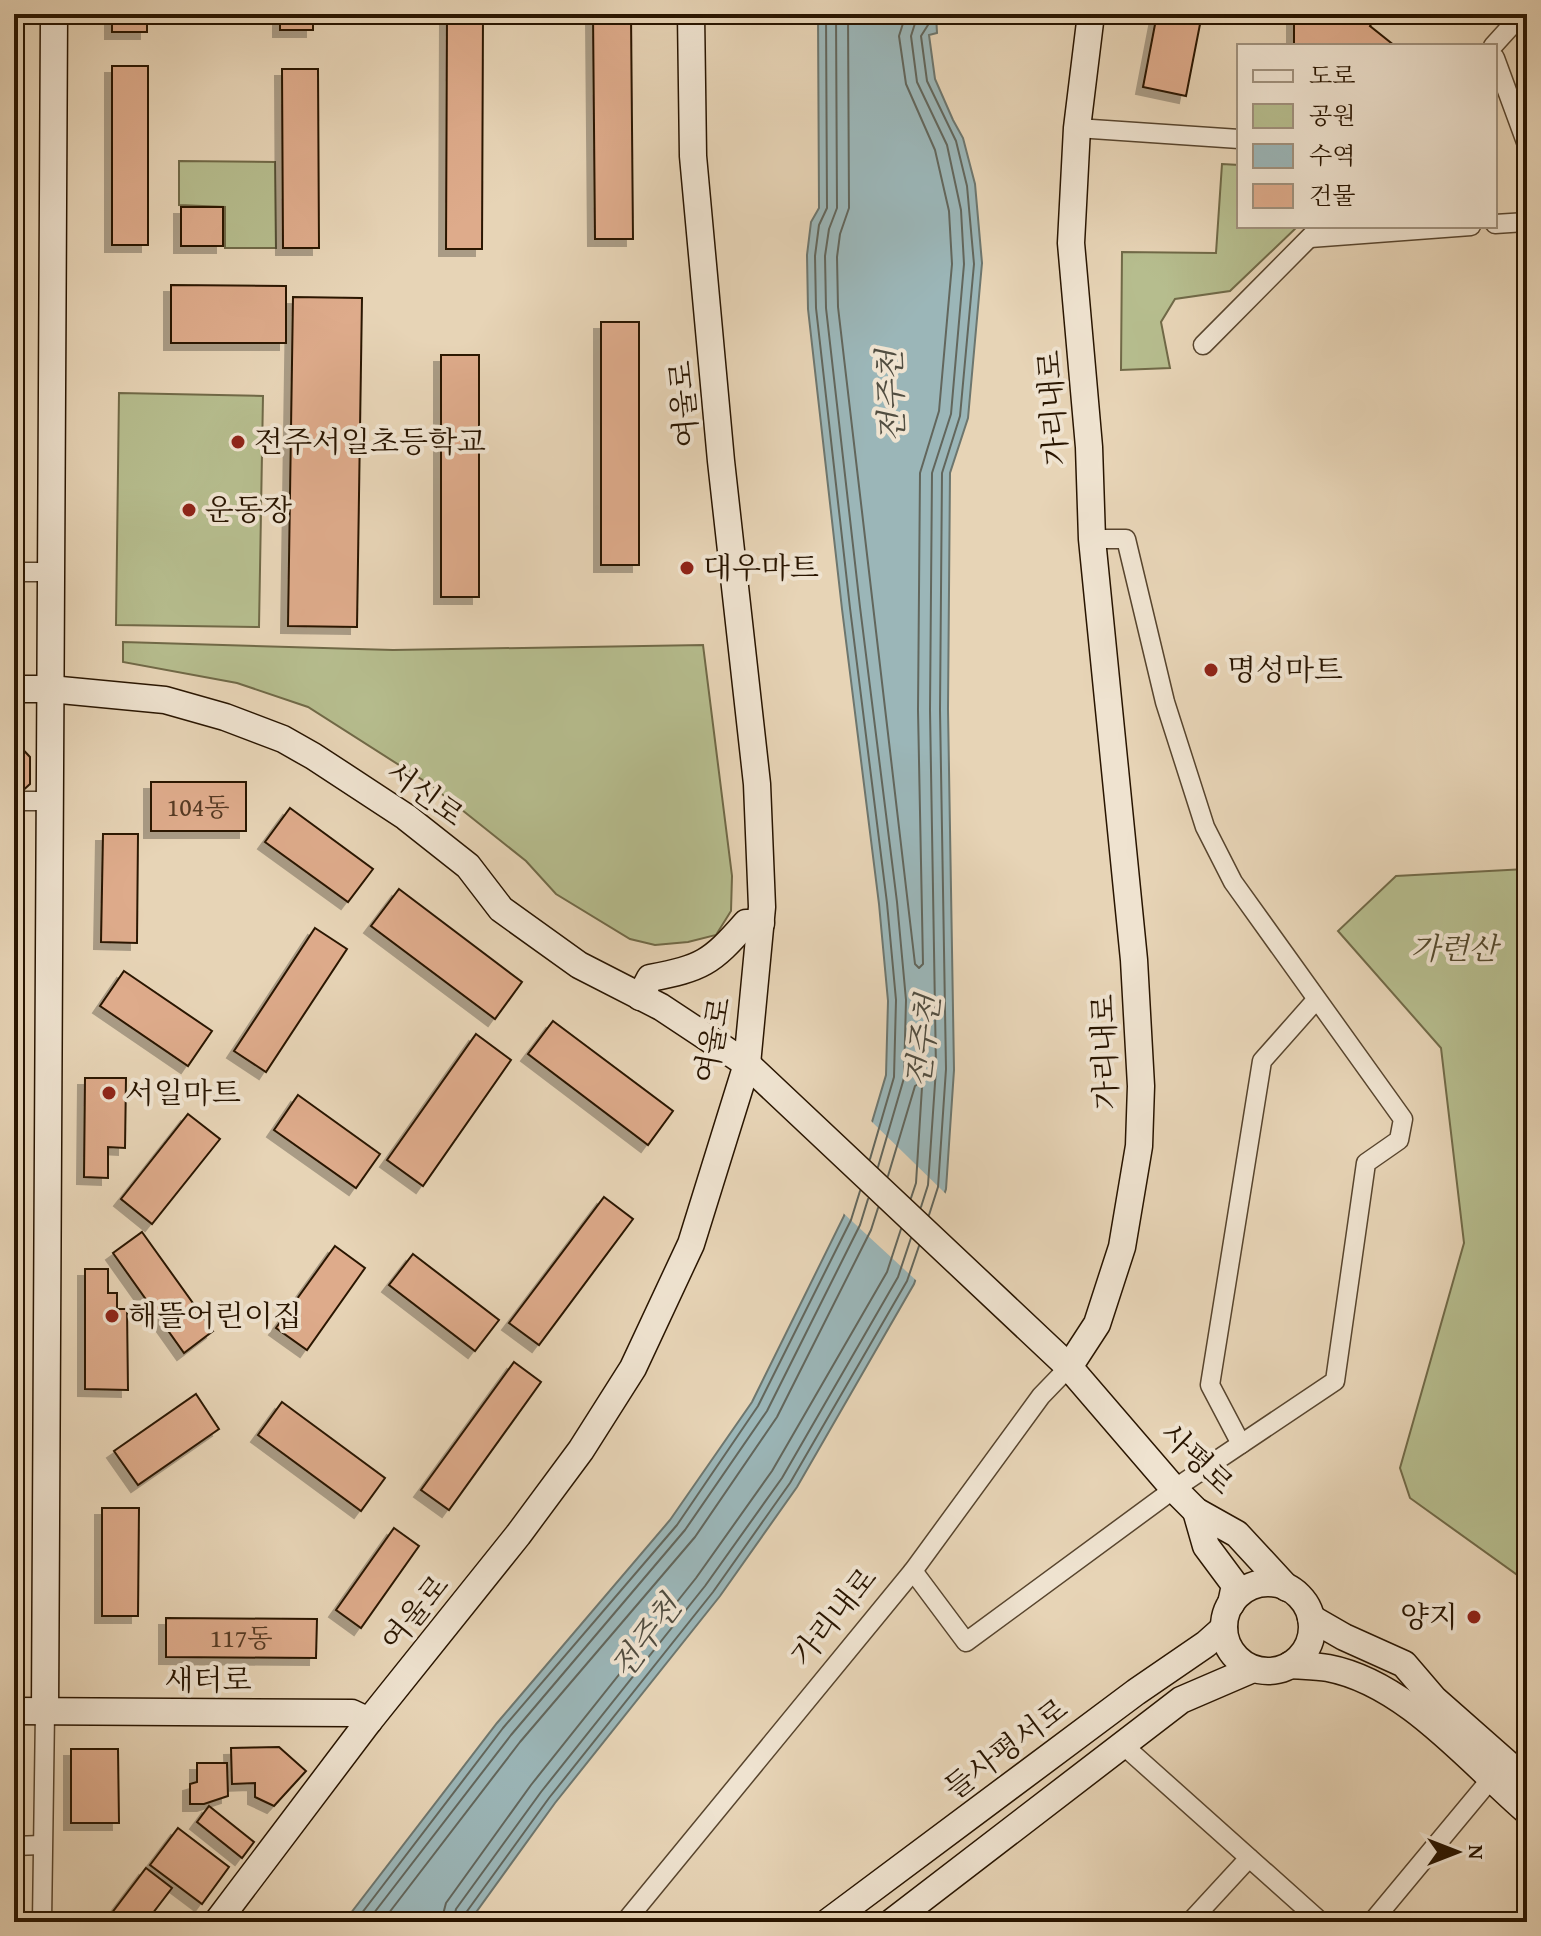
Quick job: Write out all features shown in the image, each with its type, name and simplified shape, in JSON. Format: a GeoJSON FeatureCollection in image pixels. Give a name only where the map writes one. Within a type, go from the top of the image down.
{"type":"FeatureCollection","features":[{"type":"Feature","properties":{"kind":"street"},"geometry":{"type":"LineString","coordinates":[[42,1922],[53,572],[54,14]]}},
{"type":"Feature","properties":{"kind":"street","name":"여울로"},"geometry":{"type":"LineString","coordinates":[[217,1922],[369,1721],[518,1535],[581,1450],[633,1368],[691,1244],[747,1064],[761,923],[757,784],[721,461],[693,156],[691,14]]}},
{"type":"Feature","properties":{"kind":"street","name":"가리내로"},"geometry":{"type":"LineString","coordinates":[[625,1922],[913,1571],[1041,1396],[1069,1367],[1097,1324],[1122,1247],[1139,1146],[1141,1086],[1134,960],[1092,539],[1089,447],[1071,243],[1077,128],[1091,14]]}},
{"type":"Feature","properties":{"kind":"street"},"geometry":{"type":"LineString","coordinates":[[1495,44],[1522,14]]}},
{"type":"Feature","properties":{"kind":"street"},"geometry":{"type":"LineString","coordinates":[[1497,63],[1527,145]]}},
{"type":"Feature","properties":{"kind":"street"},"geometry":{"type":"LineString","coordinates":[[1077,128],[1237,139]]}},
{"type":"Feature","properties":{"kind":"street"},"geometry":{"type":"LineString","coordinates":[[1497,224],[1527,222]]}},
{"type":"Feature","properties":{"kind":"street"},"geometry":{"type":"LineString","coordinates":[[1203,345],[1316,232],[1419,228]]}},
{"type":"Feature","properties":{"kind":"street"},"geometry":{"type":"LineString","coordinates":[[913,1571],[966,1642],[1174,1489],[1335,1381],[1366,1163],[1399,1140],[1403,1119],[1233,882],[1205,827],[1165,702],[1126,539],[1092,539]]}},
{"type":"Feature","properties":{"kind":"street"},"geometry":{"type":"LineString","coordinates":[[14,572],[53,572]]}},
{"type":"Feature","properties":{"kind":"street","name":"서신로"},"geometry":{"type":"LineString","coordinates":[[14,689],[50,689],[165,700],[225,717],[283,739],[313,756],[406,817],[468,866],[501,909],[579,965],[640,997],[747,1064],[1037,1335]]}},
{"type":"Feature","properties":{"kind":"street"},"geometry":{"type":"LineString","coordinates":[[14,801],[51,801]]}},
{"type":"Feature","properties":{"kind":"street"},"geometry":{"type":"LineString","coordinates":[[640,997],[650,978],[692,970],[713,959],[746,923],[761,923]]}},
{"type":"Feature","properties":{"kind":"street"},"geometry":{"type":"LineString","coordinates":[[1241,1444],[1210,1385],[1259,1076],[1262,1061],[1316,1000]]}},
{"type":"Feature","properties":{"kind":"street","name":"사평로"},"geometry":{"type":"LineString","coordinates":[[1037,1335],[1069,1367],[1174,1489],[1196,1511],[1237,1534],[1306,1606],[1311,1618],[1404,1664],[1434,1699],[1527,1781]]}},
{"type":"Feature","properties":{"kind":"street"},"geometry":{"type":"LineString","coordinates":[[1196,1511],[1206,1546],[1235,1585],[1226,1641],[1232,1653],[1253,1669],[1279,1670],[1301,1656],[1308,1644],[1311,1618]]}},
{"type":"Feature","properties":{"kind":"street"},"geometry":{"type":"LineString","coordinates":[[1228,1616],[1250,1587],[1275,1584],[1287,1588]]}},
{"type":"Feature","properties":{"kind":"street","name":"들사평서로"},"geometry":{"type":"LineString","coordinates":[[828,1922],[1136,1692],[1206,1644],[1228,1616]]}},
{"type":"Feature","properties":{"kind":"street"},"geometry":{"type":"LineString","coordinates":[[1290,1665],[1328,1668],[1361,1679],[1424,1715],[1490,1780],[1527,1811]]}},
{"type":"Feature","properties":{"kind":"street"},"geometry":{"type":"LineString","coordinates":[[892,1922],[1181,1700],[1253,1669]]}},
{"type":"Feature","properties":{"kind":"street","name":"새터로"},"geometry":{"type":"LineString","coordinates":[[14,1711],[352,1713],[369,1721]]}},
{"type":"Feature","properties":{"kind":"street"},"geometry":{"type":"LineString","coordinates":[[1124,1746],[1321,1922]]}},
{"type":"Feature","properties":{"kind":"street"},"geometry":{"type":"LineString","coordinates":[[1372,1922],[1490,1780]]}},
{"type":"Feature","properties":{"kind":"street"},"geometry":{"type":"LineString","coordinates":[[14,1846],[41,1845]]}},
{"type":"Feature","properties":{"kind":"street"},"geometry":{"type":"LineString","coordinates":[[1190,1922],[1249,1858]]}},
{"type":"Feature","properties":{"kind":"green space"},"geometry":{"type":"Polygon","coordinates":[[[179,161],[275,162],[276,248],[225,248],[225,207],[179,205],[179,161]]]}},
{"type":"Feature","properties":{"kind":"green space"},"geometry":{"type":"Polygon","coordinates":[[[1222,164],[1237,165],[1237,228],[1296,228],[1230,291],[1175,299],[1161,322],[1170,368],[1121,370],[1122,252],[1216,253],[1222,164]]]}},
{"type":"Feature","properties":{"kind":"green space","name":"운동장"},"geometry":{"type":"Polygon","coordinates":[[[119,393],[263,396],[259,627],[116,625],[119,393]]]}},
{"type":"Feature","properties":{"kind":"green space"},"geometry":{"type":"Polygon","coordinates":[[[123,642],[393,650],[703,645],[732,876],[731,911],[716,935],[655,945],[630,939],[556,894],[526,861],[432,786],[308,707],[237,683],[123,662],[123,642]]]}},
{"type":"Feature","properties":{"kind":"green space","name":"가련산"},"geometry":{"type":"Polygon","coordinates":[[[1527,869],[1527,1582],[1410,1498],[1400,1468],[1464,1243],[1441,1048],[1338,931],[1396,876],[1527,869]]]}},
{"type":"Feature","properties":{"kind":"water","name":"전주천"},"geometry":{"type":"Polygon","coordinates":[[[818,14],[936,14],[937,33],[929,35],[935,79],[963,138],[975,184],[982,263],[968,418],[950,473],[948,709],[954,1070],[946,1189],[914,1284],[797,1487],[720,1596],[555,1803],[469,1922],[344,1922],[497,1723],[670,1520],[752,1402],[844,1216],[886,1075],[888,1001],[879,904],[808,309],[807,255],[811,222],[819,208],[818,14]]]}},
{"type":"Feature","properties":{"kind":"pier"},"geometry":{"type":"Polygon","coordinates":[[[869,1119],[948,1196],[919,1283],[841,1211],[869,1119]]]}},
{"type":"Feature","properties":{"kind":"building"},"geometry":{"type":"Polygon","coordinates":[[[112,14],[147,14],[147,32],[112,32],[112,14]]]}},
{"type":"Feature","properties":{"kind":"building"},"geometry":{"type":"Polygon","coordinates":[[[280,14],[313,14],[313,30],[280,30],[280,14]]]}},
{"type":"Feature","properties":{"kind":"building"},"geometry":{"type":"Polygon","coordinates":[[[447,14],[483,14],[482,249],[446,249],[447,14]]]}},
{"type":"Feature","properties":{"kind":"building"},"geometry":{"type":"Polygon","coordinates":[[[593,14],[631,14],[633,239],[595,239],[593,14]]]}},
{"type":"Feature","properties":{"kind":"building"},"geometry":{"type":"Polygon","coordinates":[[[1157,14],[1202,14],[1186,96],[1143,87],[1157,14]]]}},
{"type":"Feature","properties":{"kind":"building"},"geometry":{"type":"Polygon","coordinates":[[[1294,14],[1379,14],[1370,26],[1392,44],[1294,44],[1294,14]]]}},
{"type":"Feature","properties":{"kind":"building"},"geometry":{"type":"Polygon","coordinates":[[[112,66],[148,66],[148,245],[112,245],[112,66]]]}},
{"type":"Feature","properties":{"kind":"building"},"geometry":{"type":"Polygon","coordinates":[[[282,69],[318,69],[319,248],[283,248],[282,69]]]}},
{"type":"Feature","properties":{"kind":"building"},"geometry":{"type":"Polygon","coordinates":[[[181,207],[223,207],[223,246],[181,246],[181,207]]]}},
{"type":"Feature","properties":{"kind":"building"},"geometry":{"type":"Polygon","coordinates":[[[171,285],[286,286],[286,343],[171,343],[171,285]]]}},
{"type":"Feature","properties":{"kind":"building"},"geometry":{"type":"Polygon","coordinates":[[[293,297],[362,298],[357,627],[288,626],[293,297]]]}},
{"type":"Feature","properties":{"kind":"building"},"geometry":{"type":"Polygon","coordinates":[[[601,322],[639,322],[639,565],[601,565],[601,322]]]}},
{"type":"Feature","properties":{"kind":"building"},"geometry":{"type":"Polygon","coordinates":[[[441,355],[479,355],[479,597],[441,597],[441,355]]]}},
{"type":"Feature","properties":{"kind":"building"},"geometry":{"type":"Polygon","coordinates":[[[14,605],[17,608],[17,635],[14,639],[14,605]]]}},
{"type":"Feature","properties":{"kind":"building"},"geometry":{"type":"Polygon","coordinates":[[[14,740],[30,757],[30,784],[19,794],[14,794],[14,740]]]}},
{"type":"Feature","properties":{"kind":"building"},"geometry":{"type":"Polygon","coordinates":[[[151,782],[246,782],[246,831],[151,831],[151,782]]]}},
{"type":"Feature","properties":{"kind":"building"},"geometry":{"type":"Polygon","coordinates":[[[290,808],[373,869],[348,902],[265,842],[290,808]]]}},
{"type":"Feature","properties":{"kind":"building"},"geometry":{"type":"Polygon","coordinates":[[[103,834],[138,834],[137,943],[101,942],[103,834]]]}},
{"type":"Feature","properties":{"kind":"building"},"geometry":{"type":"Polygon","coordinates":[[[399,889],[522,982],[495,1019],[371,926],[399,889]]]}},
{"type":"Feature","properties":{"kind":"building"},"geometry":{"type":"Polygon","coordinates":[[[315,928],[347,949],[266,1072],[234,1051],[315,928]]]}},
{"type":"Feature","properties":{"kind":"building"},"geometry":{"type":"Polygon","coordinates":[[[124,971],[212,1031],[188,1066],[100,1006],[124,971]]]}},
{"type":"Feature","properties":{"kind":"building"},"geometry":{"type":"Polygon","coordinates":[[[553,1021],[673,1111],[648,1145],[528,1054],[553,1021]]]}},
{"type":"Feature","properties":{"kind":"building"},"geometry":{"type":"Polygon","coordinates":[[[476,1034],[511,1060],[423,1186],[387,1160],[476,1034]]]}},
{"type":"Feature","properties":{"kind":"building"},"geometry":{"type":"Polygon","coordinates":[[[85,1078],[126,1078],[125,1148],[108,1147],[108,1178],[84,1177],[85,1078]]]}},
{"type":"Feature","properties":{"kind":"building"},"geometry":{"type":"Polygon","coordinates":[[[298,1095],[380,1154],[356,1188],[274,1130],[298,1095]]]}},
{"type":"Feature","properties":{"kind":"building"},"geometry":{"type":"Polygon","coordinates":[[[188,1114],[220,1139],[152,1224],[121,1199],[188,1114]]]}},
{"type":"Feature","properties":{"kind":"building"},"geometry":{"type":"Polygon","coordinates":[[[604,1197],[633,1219],[539,1345],[509,1323],[604,1197]]]}},
{"type":"Feature","properties":{"kind":"building"},"geometry":{"type":"Polygon","coordinates":[[[142,1232],[213,1331],[184,1353],[113,1253],[142,1232]]]}},
{"type":"Feature","properties":{"kind":"building"},"geometry":{"type":"Polygon","coordinates":[[[335,1246],[365,1268],[307,1350],[276,1328],[335,1246]]]}},
{"type":"Feature","properties":{"kind":"building"},"geometry":{"type":"Polygon","coordinates":[[[413,1254],[499,1320],[475,1351],[389,1285],[413,1254]]]}},
{"type":"Feature","properties":{"kind":"building"},"geometry":{"type":"Polygon","coordinates":[[[85,1269],[108,1269],[108,1293],[117,1293],[117,1309],[127,1309],[128,1390],[85,1389],[85,1269]]]}},
{"type":"Feature","properties":{"kind":"building"},"geometry":{"type":"Polygon","coordinates":[[[514,1362],[541,1382],[449,1510],[421,1490],[514,1362]]]}},
{"type":"Feature","properties":{"kind":"building"},"geometry":{"type":"Polygon","coordinates":[[[196,1394],[219,1429],[138,1485],[114,1451],[196,1394]]]}},
{"type":"Feature","properties":{"kind":"building"},"geometry":{"type":"Polygon","coordinates":[[[282,1402],[385,1478],[361,1511],[258,1435],[282,1402]]]}},
{"type":"Feature","properties":{"kind":"building"},"geometry":{"type":"Polygon","coordinates":[[[102,1508],[139,1508],[138,1616],[102,1616],[102,1508]]]}},
{"type":"Feature","properties":{"kind":"building"},"geometry":{"type":"Polygon","coordinates":[[[394,1528],[419,1546],[361,1628],[336,1610],[394,1528]]]}},
{"type":"Feature","properties":{"kind":"building"},"geometry":{"type":"Polygon","coordinates":[[[166,1618],[317,1619],[316,1658],[166,1657],[166,1618]]]}},
{"type":"Feature","properties":{"kind":"building"},"geometry":{"type":"Polygon","coordinates":[[[279,1747],[306,1771],[274,1806],[255,1797],[255,1783],[232,1784],[231,1748],[279,1747]]]}},
{"type":"Feature","properties":{"kind":"building"},"geometry":{"type":"Polygon","coordinates":[[[71,1749],[118,1749],[119,1823],[71,1823],[71,1749]]]}},
{"type":"Feature","properties":{"kind":"building"},"geometry":{"type":"Polygon","coordinates":[[[14,1759],[18,1759],[18,1835],[14,1835],[14,1759]]]}},
{"type":"Feature","properties":{"kind":"building"},"geometry":{"type":"Polygon","coordinates":[[[197,1763],[227,1763],[228,1796],[204,1804],[190,1804],[190,1784],[197,1782],[197,1763]]]}},
{"type":"Feature","properties":{"kind":"building"},"geometry":{"type":"Polygon","coordinates":[[[209,1806],[254,1842],[242,1858],[197,1822],[209,1806]]]}},
{"type":"Feature","properties":{"kind":"building"},"geometry":{"type":"Polygon","coordinates":[[[178,1828],[229,1867],[202,1904],[150,1865],[178,1828]]]}},
{"type":"Feature","properties":{"kind":"building"},"geometry":{"type":"Polygon","coordinates":[[[146,1868],[172,1888],[146,1922],[105,1922],[146,1868]]]}},
{"type":"Feature","properties":{"kind":"place","name":"전주서일초등학교"},"geometry":{"type":"Point","coordinates":[238,442]}},
{"type":"Feature","properties":{"kind":"place","name":"운동장"},"geometry":{"type":"Point","coordinates":[189,510]}},
{"type":"Feature","properties":{"kind":"place","name":"대우마트"},"geometry":{"type":"Point","coordinates":[687,568]}},
{"type":"Feature","properties":{"kind":"place","name":"명성마트"},"geometry":{"type":"Point","coordinates":[1211,670]}},
{"type":"Feature","properties":{"kind":"place","name":"서일마트"},"geometry":{"type":"Point","coordinates":[109,1093]}},
{"type":"Feature","properties":{"kind":"place","name":"해뜰어린이집"},"geometry":{"type":"Point","coordinates":[112,1316]}},
{"type":"Feature","properties":{"kind":"place","name":"양지"},"geometry":{"type":"Point","coordinates":[1474,1617]}}]}
